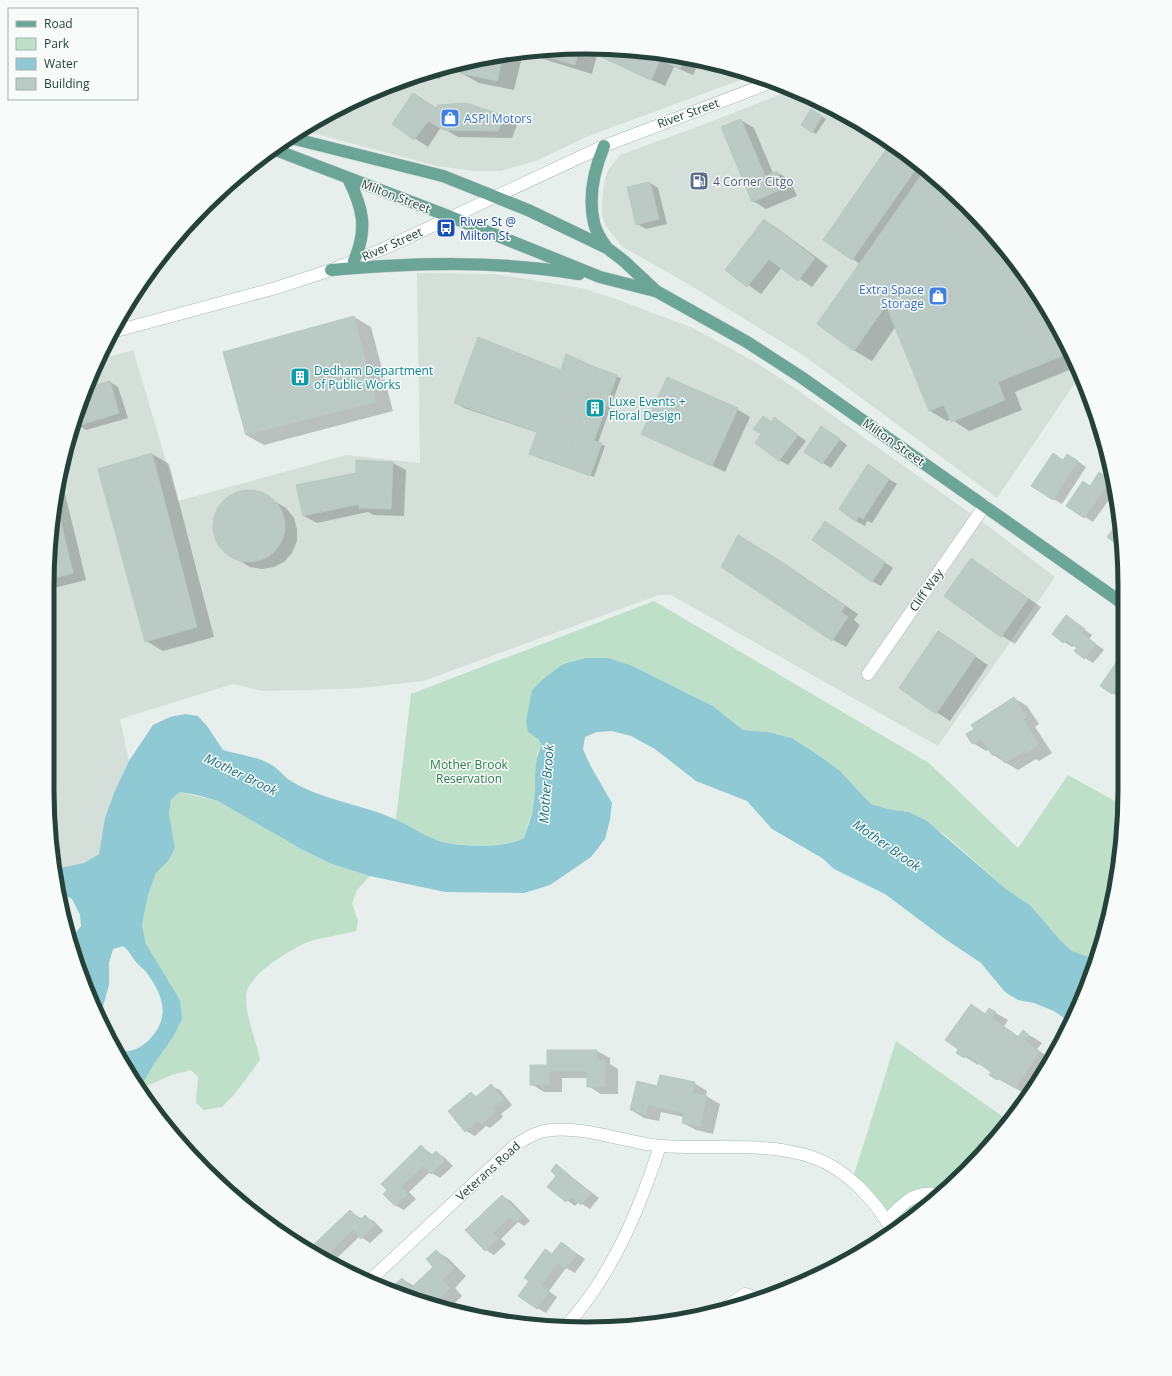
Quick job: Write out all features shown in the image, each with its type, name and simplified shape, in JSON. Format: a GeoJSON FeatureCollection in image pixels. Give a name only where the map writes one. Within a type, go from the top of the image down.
{"type":"FeatureCollection","features":[{"type":"Feature","properties":{"kind":"main road","name":"Milton Street"},"geometry":{"type":"LineString","coordinates":[[297,139],[443,176],[494,196],[607,248],[624,261],[656,291],[747,342],[801,376],[985,506],[1118,596]]}},
{"type":"Feature","properties":{"kind":"main road"},"geometry":{"type":"LineString","coordinates":[[604,146],[594,174],[592,206],[594,223],[607,248]]}},
{"type":"Feature","properties":{"kind":"main road","name":"Milton Street"},"geometry":{"type":"LineString","coordinates":[[280,151],[600,277],[656,291]]}},
{"type":"Feature","properties":{"kind":"main road"},"geometry":{"type":"LineString","coordinates":[[348,178],[358,198],[362,218],[363,233],[360,248],[354,261]]}},
{"type":"Feature","properties":{"kind":"main road"},"geometry":{"type":"LineString","coordinates":[[331,270],[418,264],[486,264],[553,270],[600,277]]}},
{"type":"Feature","properties":{"kind":"street","name":"River Street"},"geometry":{"type":"LineString","coordinates":[[120,330],[276,288],[331,270],[451,217],[604,146],[765,85]]}},
{"type":"Feature","properties":{"kind":"street","name":"Cliff Way"},"geometry":{"type":"LineString","coordinates":[[868,674],[985,506]]}},
{"type":"Feature","properties":{"kind":"street","name":"Veterans Road"},"geometry":{"type":"LineString","coordinates":[[373,1278],[515,1145],[532,1134],[551,1130],[570,1130],[660,1146],[761,1148],[787,1151],[813,1157],[833,1167],[852,1181],[872,1201],[889,1227]]}},
{"type":"Feature","properties":{"kind":"street"},"geometry":{"type":"LineString","coordinates":[[570,1322],[610,1265],[625,1236],[648,1182],[660,1146]]}},
{"type":"Feature","properties":{"kind":"street"},"geometry":{"type":"LineString","coordinates":[[886,1221],[905,1202],[928,1193],[933,1194]]}},
{"type":"Feature","properties":{"kind":"street"},"geometry":{"type":"LineString","coordinates":[[736,1301],[745,1294],[751,1296]]}},
{"type":"Feature","properties":{"kind":"shaded area"},"geometry":{"type":"Polygon","coordinates":[[[551,55],[621,55],[690,64],[745,78],[586,137],[536,161],[500,171],[474,171],[437,166],[309,132],[382,94],[415,82],[482,64],[517,59],[551,55]]]}},
{"type":"Feature","properties":{"kind":"shaded area"},"geometry":{"type":"Polygon","coordinates":[[[785,92],[790,94],[852,125],[910,164],[937,186],[962,210],[986,235],[1008,262],[1047,320],[1077,380],[997,498],[803,355],[688,284],[623,247],[607,228],[602,215],[602,200],[605,178],[609,169],[620,155],[785,92]]]}},
{"type":"Feature","properties":{"kind":"shaded area"},"geometry":{"type":"Polygon","coordinates":[[[417,273],[495,274],[581,288],[616,299],[693,328],[757,363],[796,389],[988,526],[1055,577],[938,746],[671,595],[659,595],[423,681],[362,688],[263,691],[233,684],[120,719],[129,761],[105,818],[99,854],[84,863],[60,868],[55,825],[54,790],[55,551],[64,482],[72,448],[94,382],[106,358],[133,350],[178,501],[346,455],[420,463],[417,273]]]}},
{"type":"Feature","properties":{"kind":"shaded area"},"geometry":{"type":"Polygon","coordinates":[[[1118,796],[1117,820],[1107,813],[1118,796]]]}},
{"type":"Feature","properties":{"kind":"green space","name":"Mother Brook Reservation"},"geometry":{"type":"Polygon","coordinates":[[[654,601],[929,763],[1018,848],[1068,775],[1118,802],[1117,825],[1108,894],[1091,958],[1072,951],[1061,941],[1030,905],[1006,889],[944,834],[909,812],[888,809],[871,804],[840,771],[819,755],[792,738],[768,732],[743,730],[713,706],[608,658],[585,658],[562,664],[528,732],[538,739],[542,745],[537,753],[535,801],[524,838],[507,844],[474,846],[438,841],[425,836],[396,819],[411,694],[654,601]]]}},
{"type":"Feature","properties":{"kind":"green space"},"geometry":{"type":"Polygon","coordinates":[[[180,792],[218,801],[301,849],[332,864],[370,876],[357,890],[352,903],[358,921],[356,931],[308,942],[280,957],[260,973],[253,981],[248,989],[246,1005],[260,1060],[234,1095],[222,1107],[204,1110],[196,1103],[198,1077],[191,1070],[172,1075],[145,1087],[142,1084],[156,1061],[180,1000],[146,944],[142,925],[148,895],[156,873],[169,860],[175,848],[169,813],[171,800],[180,792]]]}},
{"type":"Feature","properties":{"kind":"green space"},"geometry":{"type":"Polygon","coordinates":[[[896,1041],[1005,1118],[986,1141],[937,1190],[889,1227],[852,1181],[896,1041]]]}},
{"type":"Feature","properties":{"kind":"water","name":"Mother Brook"},"geometry":{"type":"Polygon","coordinates":[[[585,658],[608,658],[630,665],[713,706],[743,730],[768,732],[792,738],[840,771],[871,804],[888,809],[909,812],[927,821],[1006,889],[1030,905],[1061,941],[1072,951],[1091,958],[1078,994],[1066,1019],[1054,1011],[1034,1003],[1018,1000],[1005,992],[981,963],[945,939],[885,894],[834,869],[822,858],[772,829],[747,801],[696,781],[655,749],[631,736],[612,731],[597,732],[585,737],[583,749],[590,765],[612,803],[610,820],[605,839],[591,857],[550,885],[524,893],[445,892],[370,876],[332,864],[301,849],[218,801],[180,792],[171,800],[169,813],[175,848],[169,860],[156,873],[148,895],[142,925],[146,944],[180,1000],[182,1019],[173,1037],[142,1084],[122,1051],[130,1051],[138,1048],[148,1041],[160,1024],[162,1007],[158,991],[147,973],[123,946],[113,949],[109,963],[109,985],[102,1010],[94,994],[74,935],[81,926],[80,915],[72,899],[64,894],[60,868],[84,863],[99,854],[105,818],[114,793],[129,761],[153,725],[170,717],[185,714],[198,716],[207,726],[223,750],[266,762],[288,779],[313,792],[397,820],[431,838],[443,842],[473,846],[507,844],[524,838],[530,820],[535,794],[537,758],[542,745],[538,739],[528,732],[526,721],[532,690],[542,680],[563,664],[585,658]]]}},
{"type":"Feature","properties":{"kind":"building"},"geometry":{"type":"Polygon","coordinates":[[[578,54],[575,65],[545,56],[578,54]]]}},
{"type":"Feature","properties":{"kind":"building"},"geometry":{"type":"Polygon","coordinates":[[[595,54],[621,55],[655,59],[683,63],[680,69],[660,60],[651,80],[595,54]]]}},
{"type":"Feature","properties":{"kind":"building"},"geometry":{"type":"Polygon","coordinates":[[[502,61],[497,81],[460,73],[461,69],[502,61]]]}},
{"type":"Feature","properties":{"kind":"building","name":"ASPI Motors"},"geometry":{"type":"Polygon","coordinates":[[[413,93],[436,108],[438,105],[466,103],[505,116],[498,131],[444,130],[428,121],[414,140],[392,124],[413,93]]]}},
{"type":"Feature","properties":{"kind":"building"},"geometry":{"type":"Polygon","coordinates":[[[811,109],[822,116],[812,133],[801,125],[811,109]]]}},
{"type":"Feature","properties":{"kind":"building"},"geometry":{"type":"Polygon","coordinates":[[[741,119],[765,176],[777,171],[784,188],[752,202],[721,127],[741,119]]]}},
{"type":"Feature","properties":{"kind":"building"},"geometry":{"type":"Polygon","coordinates":[[[887,148],[916,169],[852,260],[823,240],[887,148]]]}},
{"type":"Feature","properties":{"kind":"building","name":"Extra Space Storage"},"geometry":{"type":"Polygon","coordinates":[[[922,174],[962,210],[986,235],[1008,262],[1047,320],[1065,355],[998,382],[1005,400],[951,422],[944,405],[929,411],[886,305],[854,351],[817,324],[922,174]]]}},
{"type":"Feature","properties":{"kind":"building"},"geometry":{"type":"Polygon","coordinates":[[[650,182],[659,219],[636,225],[627,187],[650,182]]]}},
{"type":"Feature","properties":{"kind":"building"},"geometry":{"type":"Polygon","coordinates":[[[764,219],[815,258],[798,281],[769,259],[747,287],[725,270],[764,219]]]}},
{"type":"Feature","properties":{"kind":"building","name":"Dedham Department of Public Works"},"geometry":{"type":"Polygon","coordinates":[[[354,316],[376,402],[246,435],[223,352],[354,316]]]}},
{"type":"Feature","properties":{"kind":"building"},"geometry":{"type":"Polygon","coordinates":[[[478,337],[561,370],[566,354],[597,368],[564,466],[529,454],[537,432],[454,403],[478,337]]]}},
{"type":"Feature","properties":{"kind":"building","name":"Luxe Events + Floral Design"},"geometry":{"type":"Polygon","coordinates":[[[597,368],[617,375],[594,441],[602,443],[590,476],[564,466],[597,368]]]}},
{"type":"Feature","properties":{"kind":"building"},"geometry":{"type":"Polygon","coordinates":[[[667,377],[738,408],[712,466],[641,434],[667,377]]]}},
{"type":"Feature","properties":{"kind":"building"},"geometry":{"type":"Polygon","coordinates":[[[110,381],[119,413],[79,425],[82,415],[93,386],[110,381]]]}},
{"type":"Feature","properties":{"kind":"building"},"geometry":{"type":"Polygon","coordinates":[[[763,416],[771,422],[774,417],[798,435],[779,461],[755,443],[761,434],[753,429],[763,416]]]}},
{"type":"Feature","properties":{"kind":"building"},"geometry":{"type":"Polygon","coordinates":[[[821,426],[840,439],[822,464],[804,452],[821,426]]]}},
{"type":"Feature","properties":{"kind":"building"},"geometry":{"type":"Polygon","coordinates":[[[152,453],[197,627],[145,642],[98,469],[152,453]]]}},
{"type":"Feature","properties":{"kind":"building"},"geometry":{"type":"Polygon","coordinates":[[[1053,453],[1063,460],[1067,454],[1078,461],[1053,500],[1031,486],[1053,453]]]}},
{"type":"Feature","properties":{"kind":"building"},"geometry":{"type":"Polygon","coordinates":[[[356,460],[393,462],[391,509],[359,508],[359,504],[303,516],[296,485],[356,473],[356,460]]]}},
{"type":"Feature","properties":{"kind":"building"},"geometry":{"type":"Polygon","coordinates":[[[868,464],[889,479],[863,519],[859,516],[856,522],[839,509],[868,464]]]}},
{"type":"Feature","properties":{"kind":"building"},"geometry":{"type":"Polygon","coordinates":[[[1099,472],[1107,477],[1108,484],[1084,518],[1066,506],[1083,481],[1090,486],[1099,472]]]}},
{"type":"Feature","properties":{"kind":"building"},"geometry":{"type":"Polygon","coordinates":[[[249,490],[269,496],[279,506],[285,526],[279,546],[269,556],[249,562],[229,556],[219,546],[213,526],[219,506],[229,496],[249,490]]]}},
{"type":"Feature","properties":{"kind":"building"},"geometry":{"type":"Polygon","coordinates":[[[59,515],[73,573],[54,578],[55,551],[59,515]]]}},
{"type":"Feature","properties":{"kind":"building"},"geometry":{"type":"Polygon","coordinates":[[[825,521],[885,562],[872,582],[812,540],[825,521]]]}},
{"type":"Feature","properties":{"kind":"building"},"geometry":{"type":"Polygon","coordinates":[[[1114,527],[1116,544],[1107,537],[1114,527]]]}},
{"type":"Feature","properties":{"kind":"building"},"geometry":{"type":"Polygon","coordinates":[[[738,535],[785,564],[845,606],[841,612],[848,617],[832,641],[721,567],[738,535]]]}},
{"type":"Feature","properties":{"kind":"building"},"geometry":{"type":"Polygon","coordinates":[[[971,558],[1028,599],[1001,637],[944,596],[971,558]]]}},
{"type":"Feature","properties":{"kind":"building"},"geometry":{"type":"Polygon","coordinates":[[[1066,615],[1085,629],[1082,633],[1096,644],[1084,659],[1074,651],[1077,648],[1066,640],[1063,643],[1052,634],[1066,615]]]}},
{"type":"Feature","properties":{"kind":"building"},"geometry":{"type":"Polygon","coordinates":[[[938,631],[976,656],[936,714],[899,688],[938,631]]]}},
{"type":"Feature","properties":{"kind":"building"},"geometry":{"type":"Polygon","coordinates":[[[1118,660],[1118,688],[1117,687],[1112,694],[1100,686],[1118,660]]]}},
{"type":"Feature","properties":{"kind":"building"},"geometry":{"type":"Polygon","coordinates":[[[1014,697],[1027,717],[1023,719],[1039,745],[1026,754],[1024,751],[1005,763],[1000,756],[992,755],[981,739],[972,744],[966,734],[974,729],[971,725],[1014,697]]]}},
{"type":"Feature","properties":{"kind":"building"},"geometry":{"type":"Polygon","coordinates":[[[971,1004],[985,1014],[989,1008],[996,1012],[992,1018],[1018,1037],[1023,1030],[1029,1035],[1025,1041],[1040,1052],[1015,1088],[999,1078],[997,1080],[989,1075],[991,1072],[967,1055],[964,1058],[956,1053],[958,1049],[945,1040],[971,1004]]]}},
{"type":"Feature","properties":{"kind":"building"},"geometry":{"type":"Polygon","coordinates":[[[547,1050],[597,1050],[597,1060],[605,1060],[605,1087],[587,1087],[587,1071],[549,1071],[549,1085],[530,1085],[530,1065],[547,1065],[547,1050]]]}},
{"type":"Feature","properties":{"kind":"building"},"geometry":{"type":"Polygon","coordinates":[[[660,1075],[695,1082],[692,1093],[707,1096],[700,1127],[682,1123],[684,1113],[648,1105],[646,1114],[630,1110],[637,1081],[657,1086],[660,1075]]]}},
{"type":"Feature","properties":{"kind":"building"},"geometry":{"type":"Polygon","coordinates":[[[491,1084],[504,1100],[493,1108],[496,1112],[481,1124],[478,1121],[465,1132],[448,1111],[471,1092],[476,1097],[491,1084]]]}},
{"type":"Feature","properties":{"kind":"building"},"geometry":{"type":"Polygon","coordinates":[[[421,1145],[431,1156],[436,1151],[445,1161],[431,1174],[423,1166],[401,1187],[408,1194],[395,1206],[383,1194],[387,1190],[381,1184],[421,1145]]]}},
{"type":"Feature","properties":{"kind":"building"},"geometry":{"type":"Polygon","coordinates":[[[556,1164],[591,1193],[581,1205],[571,1197],[566,1202],[547,1187],[556,1176],[551,1171],[556,1164]]]}},
{"type":"Feature","properties":{"kind":"building"},"geometry":{"type":"Polygon","coordinates":[[[502,1195],[522,1216],[515,1222],[510,1217],[493,1233],[498,1238],[485,1251],[465,1230],[502,1195]]]}},
{"type":"Feature","properties":{"kind":"building"},"geometry":{"type":"Polygon","coordinates":[[[350,1210],[360,1220],[365,1215],[375,1225],[361,1239],[353,1230],[331,1251],[337,1258],[336,1259],[312,1246],[350,1210]]]}},
{"type":"Feature","properties":{"kind":"building"},"geometry":{"type":"Polygon","coordinates":[[[561,1242],[577,1254],[566,1269],[557,1263],[541,1286],[549,1292],[537,1309],[518,1296],[529,1281],[524,1278],[545,1249],[552,1254],[561,1242]]]}},
{"type":"Feature","properties":{"kind":"building"},"geometry":{"type":"Polygon","coordinates":[[[436,1250],[454,1268],[442,1280],[450,1288],[437,1301],[393,1286],[402,1278],[411,1288],[433,1267],[426,1259],[436,1250]]]}},
{"type":"Feature","properties":{"kind":"place","name":"ASPI Motors"},"geometry":{"type":"Point","coordinates":[450,118]}},
{"type":"Feature","properties":{"kind":"place","name":"4 Corner Citgo"},"geometry":{"type":"Point","coordinates":[699,181]}},
{"type":"Feature","properties":{"kind":"place","name":"River St @ Milton St"},"geometry":{"type":"Point","coordinates":[446,228]}},
{"type":"Feature","properties":{"kind":"place","name":"Extra Space Storage"},"geometry":{"type":"Point","coordinates":[938,296]}},
{"type":"Feature","properties":{"kind":"place","name":"Dedham Department of Public Works"},"geometry":{"type":"Point","coordinates":[300,377]}},
{"type":"Feature","properties":{"kind":"place","name":"Luxe Events + Floral Design"},"geometry":{"type":"Point","coordinates":[595,408]}}]}
